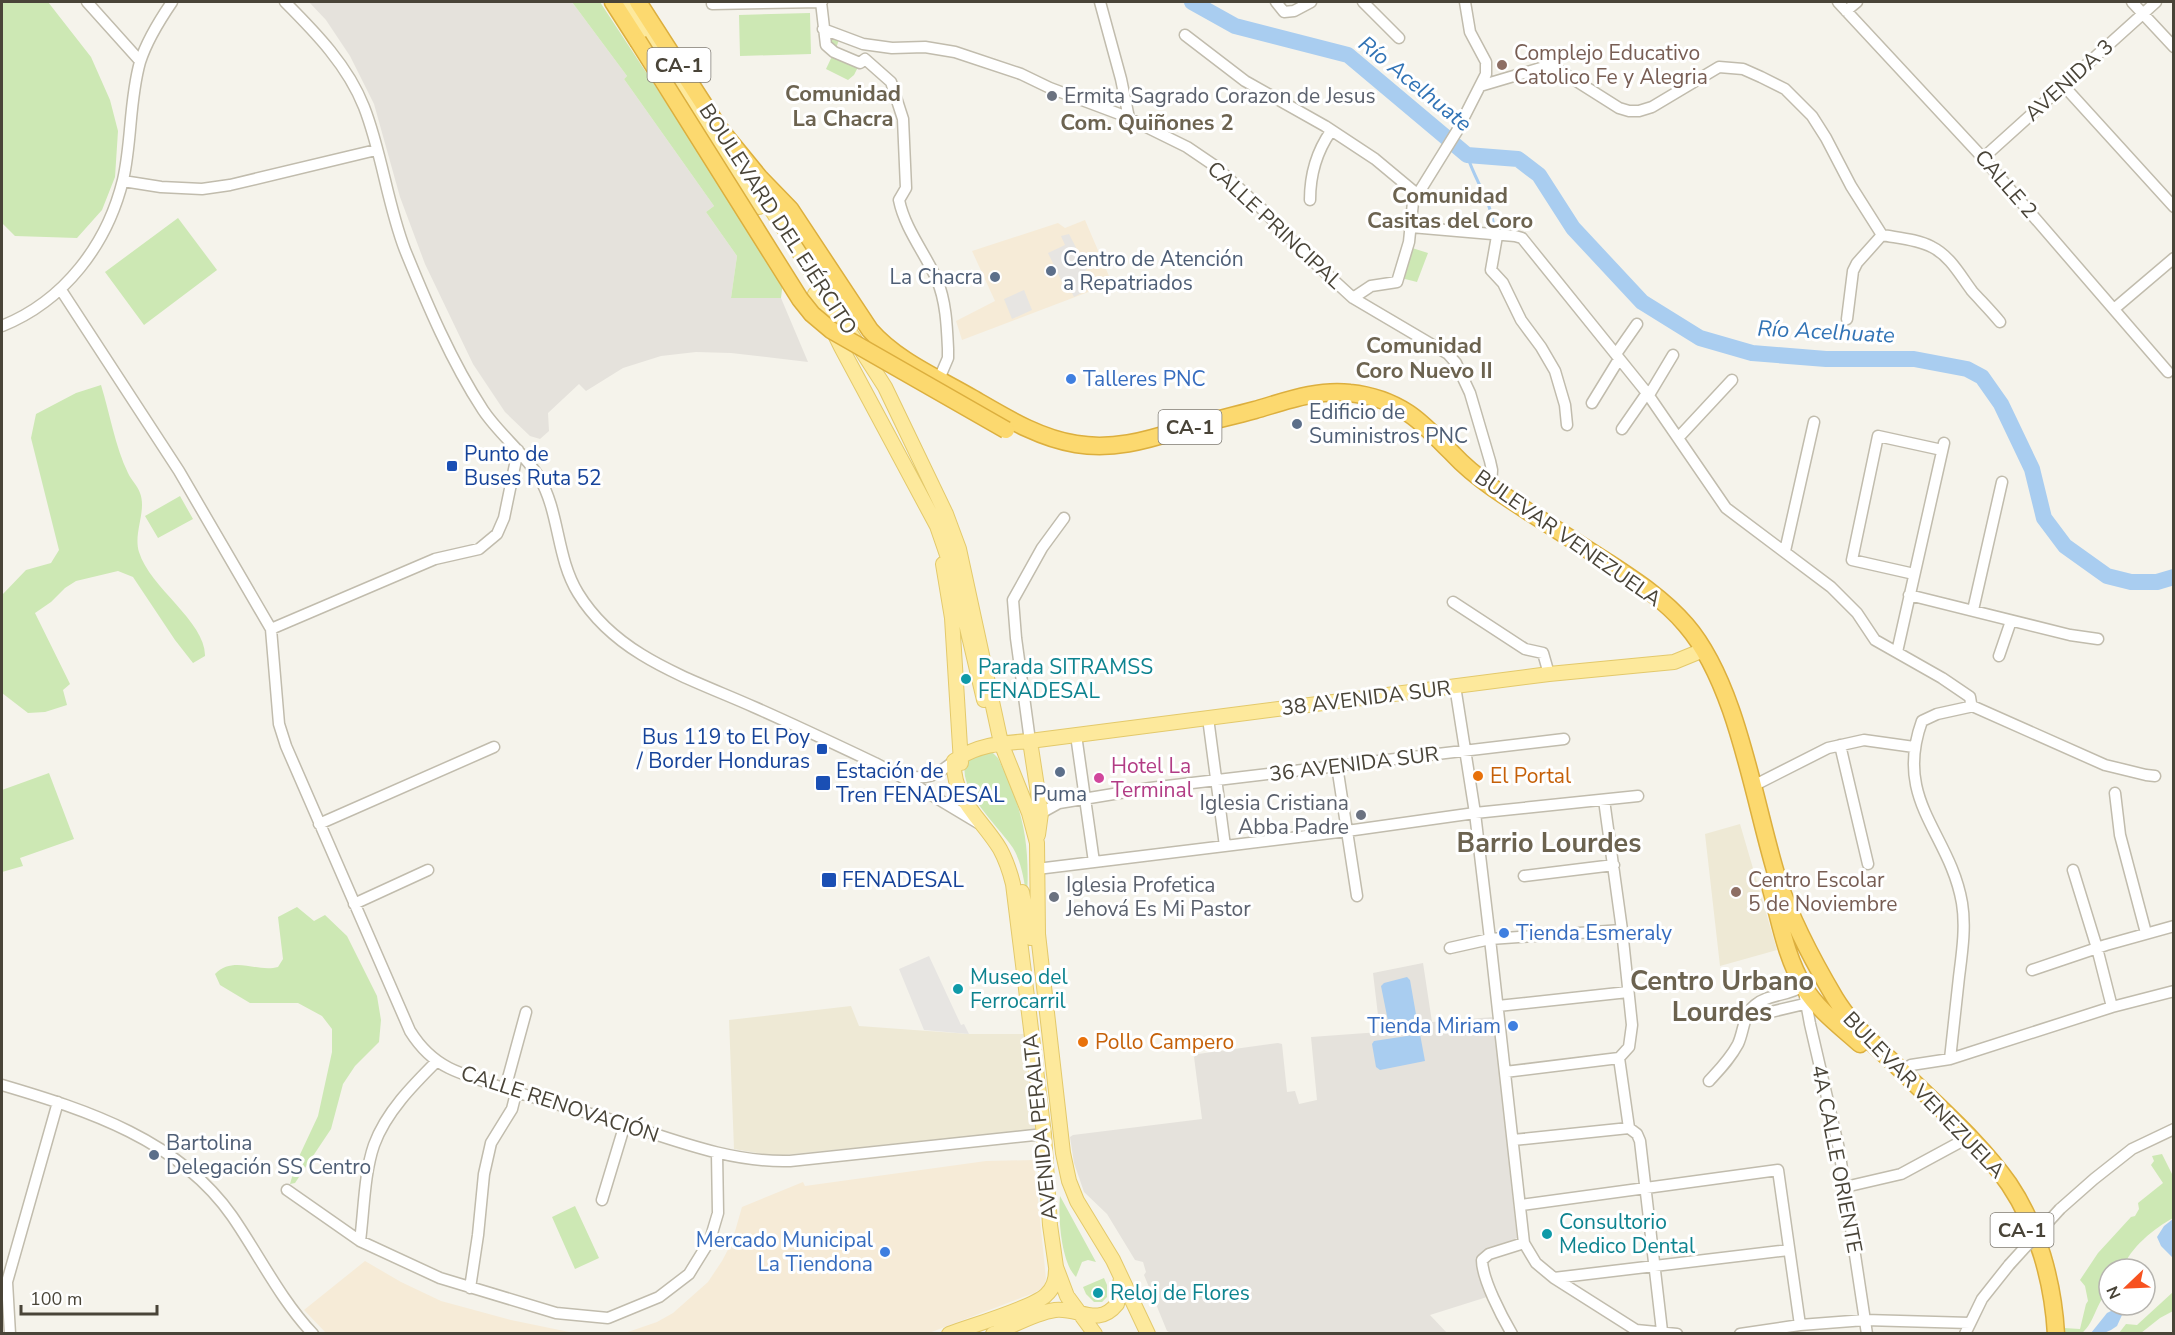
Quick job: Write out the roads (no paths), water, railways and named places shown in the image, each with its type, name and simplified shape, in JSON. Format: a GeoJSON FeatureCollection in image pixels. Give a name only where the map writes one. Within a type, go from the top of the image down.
{"type":"FeatureCollection","features":[{"type":"Feature","properties":{"kind":"highway","name":"BOULEVARD DEL EJÉRCITO"},"geometry":{"type":"LineString","coordinates":[[614,2],[812,314],[831,330],[1006,430]]}},
{"type":"Feature","properties":{"kind":"highway","name":"BOULEVARD DEL EJÉRCITO"},"geometry":{"type":"LineString","coordinates":[[638,2],[720,128]]}},
{"type":"Feature","properties":{"kind":"highway","name":"BULEVAR VENEZUELA"},"geometry":{"type":"LineString","coordinates":[[720,128],[759,177],[790,209],[870,330],[880,341],[908,361],[1012,421],[1037,433],[1077,445],[1104,446],[1143,442],[1305,396],[1335,392],[1360,394],[1392,404],[1413,416],[1463,464],[1491,487],[1642,585],[1675,613],[1690,629],[1715,672],[1733,718],[1780,885],[1793,920],[1827,984],[1854,1024],[1980,1148],[2007,1182],[2019,1201],[2036,1239],[2047,1275],[2056,1334]]}},
{"type":"Feature","properties":{"kind":"highway","name":"BULEVAR VENEZUELA"},"geometry":{"type":"LineString","coordinates":[[1006,430],[1023,439],[1054,449],[1084,455],[1113,454],[1153,448],[1312,404],[1347,402],[1369,406],[1395,416],[1409,425],[1459,473],[1483,491],[1641,594],[1673,624],[1698,653],[1710,681],[1737,767],[1786,944],[1810,1002],[1962,1141],[1996,1183],[2026,1238],[2041,1287],[2047,1334]]}},
{"type":"Feature","properties":{"kind":"highway"},"geometry":{"type":"LineString","coordinates":[[1690,629],[1698,653],[1715,672]]}},
{"type":"Feature","properties":{"kind":"highway"},"geometry":{"type":"LineString","coordinates":[[1803,986],[1810,979],[1827,984]]}},
{"type":"Feature","properties":{"kind":"main road","name":"BOULEVARD DEL EJÉRCITO"},"geometry":{"type":"LineString","coordinates":[[608,2],[628,24]]}},
{"type":"Feature","properties":{"kind":"main road"},"geometry":{"type":"LineString","coordinates":[[626,2],[814,291],[940,535],[956,581],[998,743],[1027,824],[1031,855],[1030,928],[1058,1252],[1062,1266],[1086,1315],[1104,1334]]}},
{"type":"Feature","properties":{"kind":"main road","name":"BOULEVARD DEL EJÉRCITO"},"geometry":{"type":"LineString","coordinates":[[720,128],[885,387],[946,514],[959,549],[965,575],[998,743]]}},
{"type":"Feature","properties":{"kind":"main road"},"geometry":{"type":"LineString","coordinates":[[927,506],[943,561],[952,618],[957,759],[966,790],[1002,839],[1016,866],[1030,928]]}},
{"type":"Feature","properties":{"kind":"main road","name":"38 AVENIDA SUR"},"geometry":{"type":"LineString","coordinates":[[1030,741],[1549,674],[1674,662],[1698,653]]}},
{"type":"Feature","properties":{"kind":"main road"},"geometry":{"type":"LineString","coordinates":[[957,759],[980,747],[998,743],[1030,741]]}},
{"type":"Feature","properties":{"kind":"main road","name":"AVENIDA PERALTA"},"geometry":{"type":"LineString","coordinates":[[1030,741],[1041,813],[1037,843],[1038,934],[1063,1153],[1077,1201],[1121,1276],[1148,1334]]}},
{"type":"Feature","properties":{"kind":"main road","name":"AVENIDA PERALTA"},"geometry":{"type":"LineString","coordinates":[[998,743],[1029,813],[1037,843]]}},
{"type":"Feature","properties":{"kind":"main road","name":"AVENIDA PERALTA"},"geometry":{"type":"LineString","coordinates":[[957,759],[954,770],[957,788],[964,802],[1000,849],[1013,884],[1047,1133],[1050,1225],[1056,1268],[1064,1290],[1086,1315],[1095,1334]]}},
{"type":"Feature","properties":{"kind":"main road"},"geometry":{"type":"LineString","coordinates":[[1047,1133],[1068,1198],[1120,1292],[1139,1334]]}},
{"type":"Feature","properties":{"kind":"main road"},"geometry":{"type":"LineString","coordinates":[[949,1334],[1038,1302],[1051,1291],[1056,1268]]}},
{"type":"Feature","properties":{"kind":"main road"},"geometry":{"type":"LineString","coordinates":[[993,1334],[1057,1310],[1086,1315],[1105,1314],[1117,1304],[1121,1276]]}},
{"type":"Feature","properties":{"kind":"street"},"geometry":{"type":"LineString","coordinates":[[87,2],[140,61]]}},
{"type":"Feature","properties":{"kind":"street"},"geometry":{"type":"LineString","coordinates":[[2,326],[34,310],[61,290],[87,260],[99,241],[109,221],[123,181],[134,89],[140,61],[152,32],[172,2]]}},
{"type":"Feature","properties":{"kind":"street"},"geometry":{"type":"LineString","coordinates":[[285,2],[324,42],[355,87],[364,106],[396,225],[455,363],[485,414],[538,475],[550,501],[563,559],[576,590],[597,619],[614,636],[641,656],[784,720],[898,775],[984,827]]}},
{"type":"Feature","properties":{"kind":"street"},"geometry":{"type":"LineString","coordinates":[[712,4],[822,2],[825,42],[830,50],[860,63],[865,59],[891,82],[903,118],[906,188],[899,200],[905,222],[938,282],[942,295],[948,358],[939,379]]}},
{"type":"Feature","properties":{"kind":"street"},"geometry":{"type":"LineString","coordinates":[[1100,2],[1129,118]]}},
{"type":"Feature","properties":{"kind":"street"},"geometry":{"type":"LineString","coordinates":[[1276,2],[1284,12],[1294,11],[1311,2]]}},
{"type":"Feature","properties":{"kind":"street"},"geometry":{"type":"LineString","coordinates":[[1363,2],[1399,38]]}},
{"type":"Feature","properties":{"kind":"street"},"geometry":{"type":"LineString","coordinates":[[1353,297],[1371,286],[1397,282],[1411,227],[1413,202],[1457,131],[1486,75],[1486,62],[1470,32],[1465,2]]}},
{"type":"Feature","properties":{"kind":"street","name":"CALLE 2"},"geometry":{"type":"LineString","coordinates":[[1838,2],[1983,158],[2168,372]]}},
{"type":"Feature","properties":{"kind":"street"},"geometry":{"type":"LineString","coordinates":[[1846,11],[1857,2]]}},
{"type":"Feature","properties":{"kind":"street"},"geometry":{"type":"LineString","coordinates":[[2132,2],[2174,47]]}},
{"type":"Feature","properties":{"kind":"street","name":"AVENIDA 3"},"geometry":{"type":"LineString","coordinates":[[1983,158],[2156,2]]}},
{"type":"Feature","properties":{"kind":"street","name":"CALLE PRINCIPAL"},"geometry":{"type":"LineString","coordinates":[[824,29],[863,44],[892,48],[925,47],[955,52],[1021,74],[1050,88],[1129,118],[1187,147],[1215,166],[1353,297],[1441,349],[1456,363],[1470,393],[1487,450],[1492,470],[1491,487]]}},
{"type":"Feature","properties":{"kind":"street"},"geometry":{"type":"LineString","coordinates":[[1185,34],[1245,81],[1375,159],[1417,194]]}},
{"type":"Feature","properties":{"kind":"street"},"geometry":{"type":"LineString","coordinates":[[1480,86],[1551,65],[1619,108],[1639,111],[1652,107],[1719,67],[1743,69],[1785,89],[1802,104],[1827,138],[1851,186],[1882,236]]}},
{"type":"Feature","properties":{"kind":"street"},"geometry":{"type":"LineString","coordinates":[[2063,85],[2174,207]]}},
{"type":"Feature","properties":{"kind":"street"},"geometry":{"type":"LineString","coordinates":[[1310,200],[1310,182],[1322,144],[1331,131]]}},
{"type":"Feature","properties":{"kind":"street"},"geometry":{"type":"LineString","coordinates":[[123,181],[161,187],[202,189],[230,185],[376,150]]}},
{"type":"Feature","properties":{"kind":"street"},"geometry":{"type":"LineString","coordinates":[[1411,227],[1515,236],[1524,240],[1648,394],[1726,508],[1836,591],[1858,614],[1875,640],[1942,678],[1970,697],[1970,705]]}},
{"type":"Feature","properties":{"kind":"street"},"geometry":{"type":"LineString","coordinates":[[1497,236],[1491,270],[1503,284],[1521,320],[1555,371],[1565,405],[1567,425]]}},
{"type":"Feature","properties":{"kind":"street"},"geometry":{"type":"LineString","coordinates":[[1847,319],[1853,271],[1882,236]]}},
{"type":"Feature","properties":{"kind":"street"},"geometry":{"type":"LineString","coordinates":[[1882,236],[1912,240],[1941,252],[1956,267],[1972,291],[2000,322]]}},
{"type":"Feature","properties":{"kind":"street"},"geometry":{"type":"LineString","coordinates":[[2114,309],[2174,258]]}},
{"type":"Feature","properties":{"kind":"street"},"geometry":{"type":"LineString","coordinates":[[61,290],[179,471],[271,629],[435,559],[479,549],[497,534],[504,518],[518,450]]}},
{"type":"Feature","properties":{"kind":"street"},"geometry":{"type":"LineString","coordinates":[[1592,403],[1637,324]]}},
{"type":"Feature","properties":{"kind":"street"},"geometry":{"type":"LineString","coordinates":[[1622,429],[1673,355]]}},
{"type":"Feature","properties":{"kind":"street"},"geometry":{"type":"LineString","coordinates":[[1678,438],[1732,380]]}},
{"type":"Feature","properties":{"kind":"street"},"geometry":{"type":"LineString","coordinates":[[1785,551],[1814,422]]}},
{"type":"Feature","properties":{"kind":"street"},"geometry":{"type":"LineString","coordinates":[[1897,652],[1943,447],[1878,436],[1852,560],[1914,574]]}},
{"type":"Feature","properties":{"kind":"street"},"geometry":{"type":"LineString","coordinates":[[1973,610],[2002,482]]}},
{"type":"Feature","properties":{"kind":"street"},"geometry":{"type":"LineString","coordinates":[[1030,741],[1013,600],[1042,548],[1064,519]]}},
{"type":"Feature","properties":{"kind":"street"},"geometry":{"type":"LineString","coordinates":[[1909,595],[2011,621],[2098,639]]}},
{"type":"Feature","properties":{"kind":"street"},"geometry":{"type":"LineString","coordinates":[[1453,602],[1525,649],[1543,653],[1549,674]]}},
{"type":"Feature","properties":{"kind":"street"},"geometry":{"type":"LineString","coordinates":[[1999,656],[2011,621]]}},
{"type":"Feature","properties":{"kind":"street","name":"CALLE RENOVACIÓN"},"geometry":{"type":"LineString","coordinates":[[271,629],[279,724],[285,746],[410,1031],[437,1061],[455,1071],[516,1093],[717,1153],[774,1161],[1047,1133]]}},
{"type":"Feature","properties":{"kind":"street"},"geometry":{"type":"LineString","coordinates":[[1455,686],[1475,813],[1491,939],[1524,1243],[1536,1263],[1554,1278],[1637,1332],[1662,1331],[1677,1334]]}},
{"type":"Feature","properties":{"kind":"street"},"geometry":{"type":"LineString","coordinates":[[1950,1059],[1963,944],[1962,905],[1954,874],[1919,800],[1914,747],[1922,721],[1937,714],[1964,709],[1970,705]]}},
{"type":"Feature","properties":{"kind":"street"},"geometry":{"type":"LineString","coordinates":[[1970,705],[2105,765],[2156,776]]}},
{"type":"Feature","properties":{"kind":"street"},"geometry":{"type":"LineString","coordinates":[[1208,718],[1225,846]]}},
{"type":"Feature","properties":{"kind":"street"},"geometry":{"type":"LineString","coordinates":[[1076,735],[1094,862]]}},
{"type":"Feature","properties":{"kind":"street","name":"36 AVENIDA SUR"},"geometry":{"type":"LineString","coordinates":[[1041,813],[1059,803],[1150,788],[1564,739]]}},
{"type":"Feature","properties":{"kind":"street"},"geometry":{"type":"LineString","coordinates":[[1753,786],[1828,748],[1840,745],[1864,740],[1914,747]]}},
{"type":"Feature","properties":{"kind":"street"},"geometry":{"type":"LineString","coordinates":[[1840,745],[1868,864]]}},
{"type":"Feature","properties":{"kind":"street"},"geometry":{"type":"LineString","coordinates":[[319,824],[494,747]]}},
{"type":"Feature","properties":{"kind":"street"},"geometry":{"type":"LineString","coordinates":[[898,775],[916,778],[933,776],[957,759]]}},
{"type":"Feature","properties":{"kind":"street"},"geometry":{"type":"LineString","coordinates":[[1337,766],[1357,896]]}},
{"type":"Feature","properties":{"kind":"street"},"geometry":{"type":"LineString","coordinates":[[2115,793],[2120,835],[2146,933]]}},
{"type":"Feature","properties":{"kind":"street"},"geometry":{"type":"LineString","coordinates":[[1037,869],[1475,813],[1638,796]]}},
{"type":"Feature","properties":{"kind":"street"},"geometry":{"type":"LineString","coordinates":[[1505,1072],[1619,1058],[1629,1047],[1632,1028],[1622,930],[1604,800]]}},
{"type":"Feature","properties":{"kind":"street"},"geometry":{"type":"LineString","coordinates":[[1524,876],[1614,865]]}},
{"type":"Feature","properties":{"kind":"street"},"geometry":{"type":"LineString","coordinates":[[354,904],[428,870]]}},
{"type":"Feature","properties":{"kind":"street"},"geometry":{"type":"LineString","coordinates":[[2073,870],[2112,1007]]}},
{"type":"Feature","properties":{"kind":"street"},"geometry":{"type":"LineString","coordinates":[[2032,970],[2174,926]]}},
{"type":"Feature","properties":{"kind":"street"},"geometry":{"type":"LineString","coordinates":[[1450,948],[1491,939],[1622,930]]}},
{"type":"Feature","properties":{"kind":"street"},"geometry":{"type":"LineString","coordinates":[[1709,1081],[1729,1059],[1739,1041],[1749,1012],[1755,1004],[1796,991],[1803,986]]}},
{"type":"Feature","properties":{"kind":"street"},"geometry":{"type":"LineString","coordinates":[[1498,1006],[1628,992]]}},
{"type":"Feature","properties":{"kind":"street"},"geometry":{"type":"LineString","coordinates":[[1902,1072],[1911,1065],[1950,1059],[2112,1007],[2174,992]]}},
{"type":"Feature","properties":{"kind":"street"},"geometry":{"type":"LineString","coordinates":[[1749,1012],[1768,1013],[1810,1002]]}},
{"type":"Feature","properties":{"kind":"street","name":"4A CALLE ORIENTE"},"geometry":{"type":"LineString","coordinates":[[1810,1002],[1839,1149],[1867,1334]]}},
{"type":"Feature","properties":{"kind":"street"},"geometry":{"type":"LineString","coordinates":[[505,1089],[526,1012]]}},
{"type":"Feature","properties":{"kind":"street"},"geometry":{"type":"LineString","coordinates":[[1619,1058],[1629,1128]]}},
{"type":"Feature","properties":{"kind":"street"},"geometry":{"type":"LineString","coordinates":[[360,1241],[370,1158],[375,1144],[381,1130],[409,1089],[437,1061]]}},
{"type":"Feature","properties":{"kind":"street"},"geometry":{"type":"LineString","coordinates":[[2,1085],[58,1102],[132,1133],[178,1160],[199,1178],[231,1214],[273,1282],[313,1334]]}},
{"type":"Feature","properties":{"kind":"street"},"geometry":{"type":"LineString","coordinates":[[470,1288],[488,1154],[491,1143],[512,1109],[516,1093]]}},
{"type":"Feature","properties":{"kind":"street"},"geometry":{"type":"LineString","coordinates":[[10,1334],[4,1281],[58,1102]]}},
{"type":"Feature","properties":{"kind":"street"},"geometry":{"type":"LineString","coordinates":[[602,1200],[625,1124]]}},
{"type":"Feature","properties":{"kind":"street"},"geometry":{"type":"LineString","coordinates":[[1513,1140],[1629,1128],[1637,1134],[1647,1187],[1662,1331]]}},
{"type":"Feature","properties":{"kind":"street"},"geometry":{"type":"LineString","coordinates":[[1740,1334],[1800,1325],[1865,1320],[1968,1328],[1989,1289],[2060,1209],[2132,1149],[2174,1129]]}},
{"type":"Feature","properties":{"kind":"street"},"geometry":{"type":"LineString","coordinates":[[1845,1187],[1901,1174],[1962,1141]]}},
{"type":"Feature","properties":{"kind":"street"},"geometry":{"type":"LineString","coordinates":[[287,1190],[360,1241],[440,1278],[556,1313],[609,1318],[659,1297],[689,1274],[710,1240],[718,1213],[717,1153]]}},
{"type":"Feature","properties":{"kind":"street"},"geometry":{"type":"LineString","coordinates":[[1521,1205],[1778,1170],[1800,1325]]}},
{"type":"Feature","properties":{"kind":"street"},"geometry":{"type":"LineString","coordinates":[[1512,1334],[1483,1271],[1482,1260],[1489,1254],[1524,1243]]}},
{"type":"Feature","properties":{"kind":"street"},"geometry":{"type":"LineString","coordinates":[[1554,1278],[1789,1250]]}},
{"type":"Feature","properties":{"kind":"water"},"geometry":{"type":"Polygon","coordinates":[[[1407,977],[1410,980],[1417,1020],[1414,1024],[1392,1029],[1389,1026],[1381,986],[1384,983],[1407,977]]]}},
{"type":"Feature","properties":{"kind":"water"},"geometry":{"type":"Polygon","coordinates":[[[1420,1034],[1425,1061],[1380,1070],[1376,1067],[1372,1044],[1374,1041],[1420,1034]]]}},
{"type":"Feature","properties":{"kind":"water"},"geometry":{"type":"Polygon","coordinates":[[[2173,1219],[2173,1258],[2161,1246],[2157,1237],[2164,1226],[2173,1219]]]}},
{"type":"Feature","properties":{"kind":"water"},"geometry":{"type":"Polygon","coordinates":[[[2104,1317],[2121,1317],[2117,1326],[2111,1330],[2104,1333],[2091,1333],[2104,1317]]]}},
{"type":"Feature","properties":{"kind":"waterway","name":"Río Acelhuate"},"geometry":{"type":"LineString","coordinates":[[1192,2],[1235,26],[1348,55],[1467,155],[1518,159],[1539,175],[1573,228],[1642,302],[1700,338],[1752,353],[1826,359],[1914,359],[1967,369],[1982,377],[2001,404],[2032,469],[2044,518],[2065,546],[2107,576],[2131,582],[2157,582],[2174,577]]}},
{"type":"Feature","properties":{"kind":"waterway"},"geometry":{"type":"LineString","coordinates":[[1467,155],[1487,201],[1494,229]]}},
{"type":"Feature","properties":{"kind":"place","name":"Complejo Educativo Catolico Fe y Alegria"},"geometry":{"type":"Point","coordinates":[1502,65]}},
{"type":"Feature","properties":{"kind":"place","name":"Ermita Sagrado Corazon de Jesus"},"geometry":{"type":"Point","coordinates":[1052,96]}},
{"type":"Feature","properties":{"kind":"place","name":"Centro de Atención a Repatriados"},"geometry":{"type":"Point","coordinates":[1051,271]}},
{"type":"Feature","properties":{"kind":"place","name":"La Chacra"},"geometry":{"type":"Point","coordinates":[995,277]}},
{"type":"Feature","properties":{"kind":"place","name":"Talleres PNC"},"geometry":{"type":"Point","coordinates":[1071,379]}},
{"type":"Feature","properties":{"kind":"place","name":"Edificio de Suministros PNC"},"geometry":{"type":"Point","coordinates":[1297,424]}},
{"type":"Feature","properties":{"kind":"place","name":"Punto de Buses Ruta 52"},"geometry":{"type":"Point","coordinates":[452,466]}},
{"type":"Feature","properties":{"kind":"place","name":"Parada SITRAMSS FENADESAL"},"geometry":{"type":"Point","coordinates":[966,679]}},
{"type":"Feature","properties":{"kind":"place","name":"Bus 119 to El Poy / Border Honduras"},"geometry":{"type":"Point","coordinates":[822,749]}},
{"type":"Feature","properties":{"kind":"place","name":"Puma"},"geometry":{"type":"Point","coordinates":[1060,772]}},
{"type":"Feature","properties":{"kind":"place","name":"El Portal"},"geometry":{"type":"Point","coordinates":[1478,776]}},
{"type":"Feature","properties":{"kind":"place","name":"Hotel La Terminal"},"geometry":{"type":"Point","coordinates":[1099,778]}},
{"type":"Feature","properties":{"kind":"place","name":"Estación de Tren FENADESAL"},"geometry":{"type":"Point","coordinates":[823,783]}},
{"type":"Feature","properties":{"kind":"place","name":"Iglesia Cristiana Abba Padre"},"geometry":{"type":"Point","coordinates":[1361,815]}},
{"type":"Feature","properties":{"kind":"place","name":"FENADESAL"},"geometry":{"type":"Point","coordinates":[829,880]}},
{"type":"Feature","properties":{"kind":"place","name":"Centro Escolar 5 de Noviembre"},"geometry":{"type":"Point","coordinates":[1736,892]}},
{"type":"Feature","properties":{"kind":"place","name":"Iglesia Profetica Jehová Es Mi Pastor"},"geometry":{"type":"Point","coordinates":[1054,897]}},
{"type":"Feature","properties":{"kind":"place","name":"Tienda Esmeraly"},"geometry":{"type":"Point","coordinates":[1504,933]}},
{"type":"Feature","properties":{"kind":"place","name":"Museo del Ferrocarril"},"geometry":{"type":"Point","coordinates":[958,989]}},
{"type":"Feature","properties":{"kind":"place","name":"Tienda Miriam"},"geometry":{"type":"Point","coordinates":[1513,1026]}},
{"type":"Feature","properties":{"kind":"place","name":"Pollo Campero"},"geometry":{"type":"Point","coordinates":[1083,1042]}},
{"type":"Feature","properties":{"kind":"place","name":"Bartolina Delegación SS Centro"},"geometry":{"type":"Point","coordinates":[154,1155]}},
{"type":"Feature","properties":{"kind":"place","name":"Consultorio Medico Dental"},"geometry":{"type":"Point","coordinates":[1547,1234]}},
{"type":"Feature","properties":{"kind":"place","name":"Mercado Municipal La Tiendona"},"geometry":{"type":"Point","coordinates":[885,1252]}},
{"type":"Feature","properties":{"kind":"place","name":"Reloj de Flores"},"geometry":{"type":"Point","coordinates":[1098,1293]}},
{"type":"Feature","properties":{"kind":"district","name":"Comunidad La Chacra"},"geometry":{"type":"Point","coordinates":[843,106]}},
{"type":"Feature","properties":{"kind":"district","name":"Com. Quiñones 2"},"geometry":{"type":"Point","coordinates":[1147,123]}},
{"type":"Feature","properties":{"kind":"district","name":"Comunidad Casitas del Coro"},"geometry":{"type":"Point","coordinates":[1450,208]}},
{"type":"Feature","properties":{"kind":"district","name":"Comunidad Coro Nuevo II"},"geometry":{"type":"Point","coordinates":[1424,358]}},
{"type":"Feature","properties":{"kind":"district","name":"Barrio Lourdes"},"geometry":{"type":"Point","coordinates":[1549,843]}},
{"type":"Feature","properties":{"kind":"district","name":"Centro Urbano Lourdes"},"geometry":{"type":"Point","coordinates":[1722,996]}}]}
